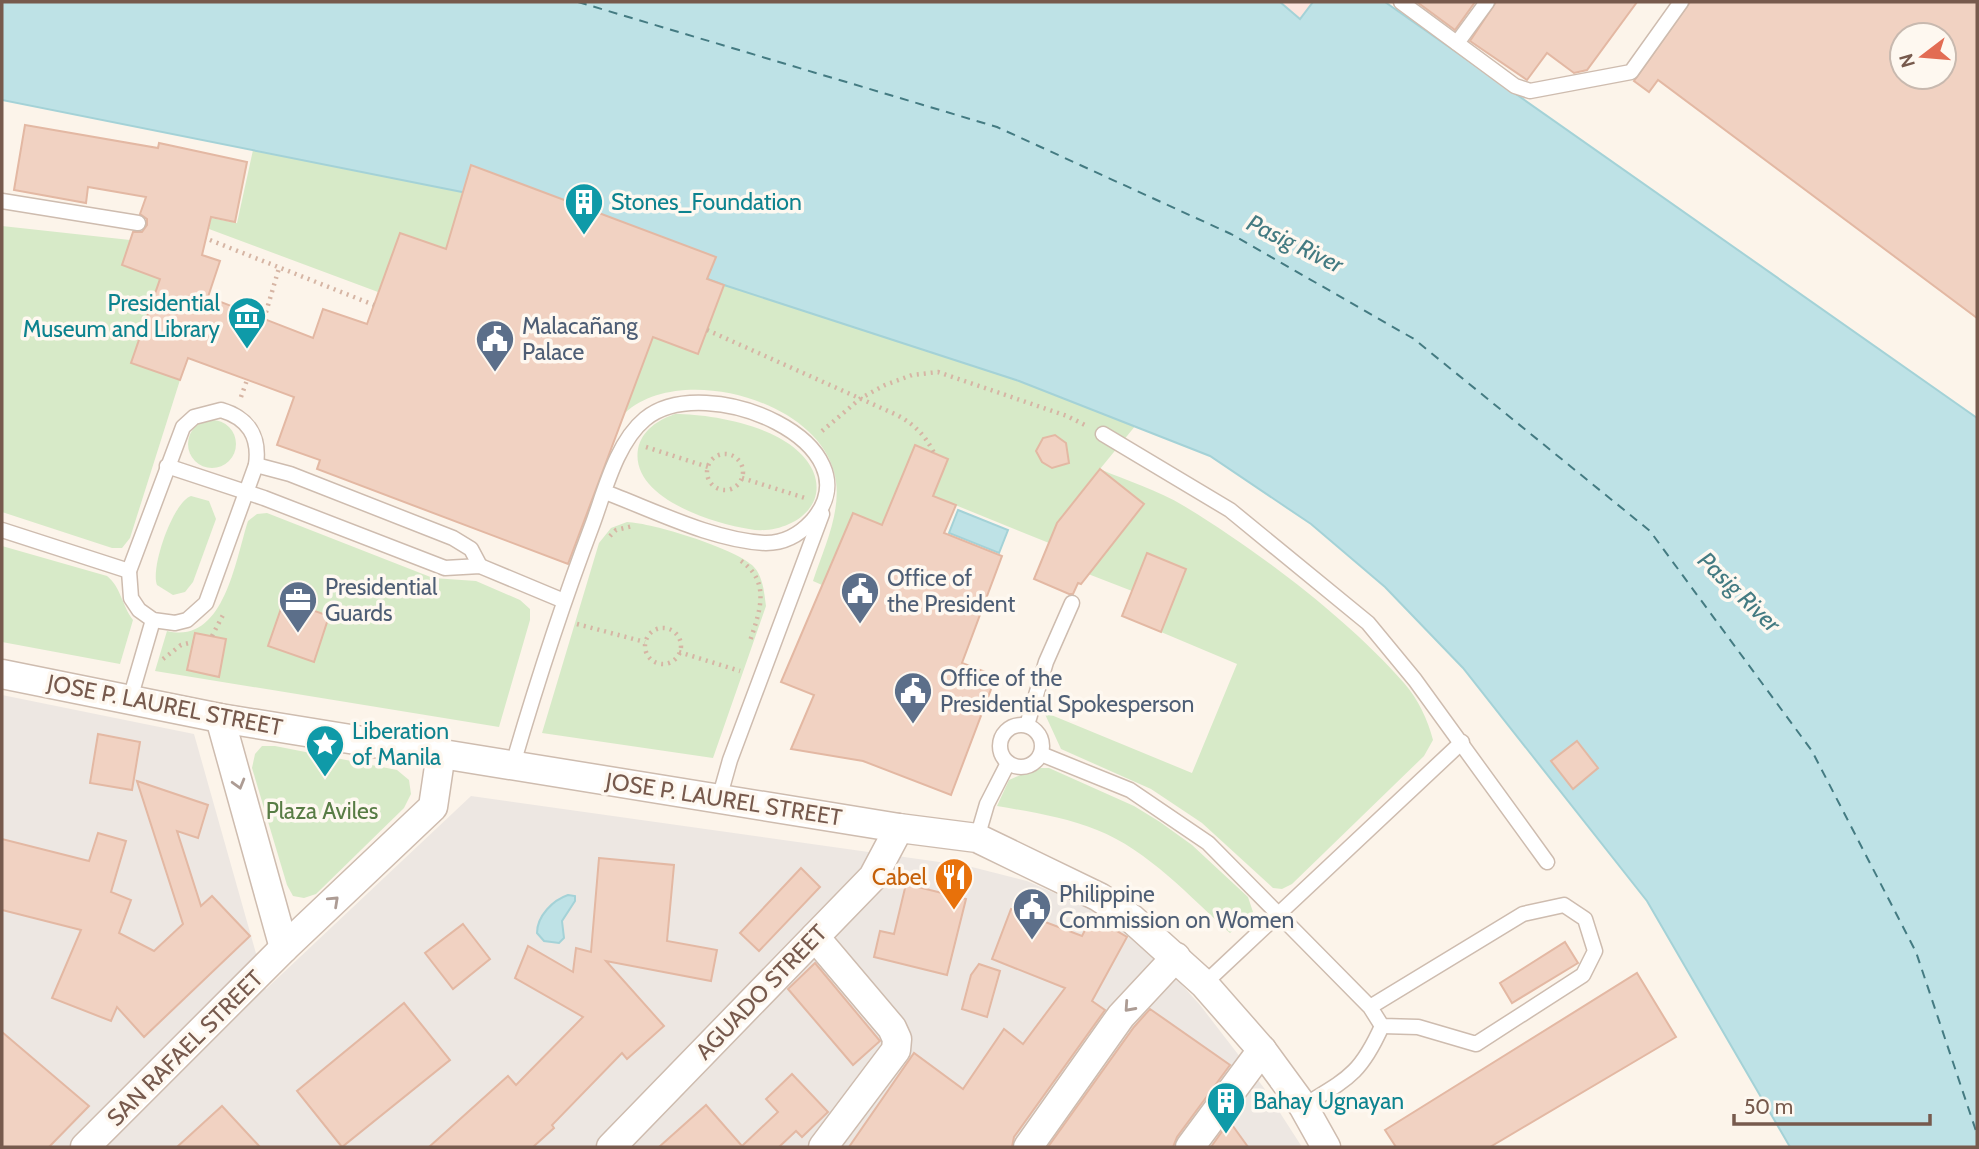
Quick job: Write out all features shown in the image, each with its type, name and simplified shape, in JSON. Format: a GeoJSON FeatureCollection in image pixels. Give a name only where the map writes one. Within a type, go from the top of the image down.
{"type":"FeatureCollection","features":[{"type":"Feature","properties":{"kind":"street","name":"JOSE P. LAUREL STREET"},"geometry":{"type":"LineString","coordinates":[[2,674],[220,718],[899,828],[977,838],[1099,897],[1132,919],[1176,957],[1204,984],[1262,1050],[1303,1107],[1326,1147]]}},
{"type":"Feature","properties":{"kind":"street"},"geometry":{"type":"LineString","coordinates":[[220,718],[284,947]]}},
{"type":"Feature","properties":{"kind":"street","name":"SAN RAFAEL STREET"},"geometry":{"type":"LineString","coordinates":[[86,1147],[284,947],[433,807],[441,753]]}},
{"type":"Feature","properties":{"kind":"street","name":"AGUADO STREET"},"geometry":{"type":"LineString","coordinates":[[611,1147],[873,877],[899,828]]}},
{"type":"Feature","properties":{"kind":"street"},"geometry":{"type":"LineString","coordinates":[[815,937],[892,1028],[897,1038],[896,1050],[823,1147]]}},
{"type":"Feature","properties":{"kind":"street"},"geometry":{"type":"LineString","coordinates":[[1028,1147],[1121,1016],[1176,957]]}},
{"type":"Feature","properties":{"kind":"street"},"geometry":{"type":"LineString","coordinates":[[1191,1147],[1262,1050]]}},
{"type":"Feature","properties":{"kind":"lane"},"geometry":{"type":"LineString","coordinates":[[1401,2],[1530,91],[1631,72],[1681,2]]}},
{"type":"Feature","properties":{"kind":"lane"},"geometry":{"type":"LineString","coordinates":[[1457,43],[1487,2]]}},
{"type":"Feature","properties":{"kind":"lane"},"geometry":{"type":"LineString","coordinates":[[2,201],[138,223]]}},
{"type":"Feature","properties":{"kind":"lane"},"geometry":{"type":"LineString","coordinates":[[513,764],[564,601],[605,492],[633,432],[646,419],[676,405],[709,401],[748,411],[782,426],[807,444],[821,461],[826,473],[826,502],[733,752],[719,799]]}},
{"type":"Feature","properties":{"kind":"lane"},"geometry":{"type":"LineString","coordinates":[[221,410],[234,414],[252,430],[257,441],[256,465],[206,603],[187,620],[175,623],[153,620],[131,598],[129,571],[183,427],[194,417],[221,410]]}},
{"type":"Feature","properties":{"kind":"lane"},"geometry":{"type":"LineString","coordinates":[[1103,434],[1230,510],[1368,623],[1462,742],[1547,862]]}},
{"type":"Feature","properties":{"kind":"lane"},"geometry":{"type":"LineString","coordinates":[[256,465],[290,474],[453,538],[471,549],[480,566]]}},
{"type":"Feature","properties":{"kind":"lane"},"geometry":{"type":"LineString","coordinates":[[167,466],[245,495],[264,498],[445,568],[480,566],[564,601]]}},
{"type":"Feature","properties":{"kind":"lane"},"geometry":{"type":"LineString","coordinates":[[605,492],[737,539],[767,543],[797,534],[826,502]]}},
{"type":"Feature","properties":{"kind":"lane"},"geometry":{"type":"LineString","coordinates":[[2,530],[129,571]]}},
{"type":"Feature","properties":{"kind":"lane"},"geometry":{"type":"LineString","coordinates":[[1027,725],[1046,662],[1072,604]]}},
{"type":"Feature","properties":{"kind":"lane"},"geometry":{"type":"LineString","coordinates":[[130,699],[153,620]]}},
{"type":"Feature","properties":{"kind":"lane"},"geometry":{"type":"LineString","coordinates":[[1027,725],[1033,728],[1042,740],[1041,754],[1030,765],[1023,767],[1008,763],[1000,751],[1002,736],[1012,726],[1027,725]]}},
{"type":"Feature","properties":{"kind":"lane"},"geometry":{"type":"LineString","coordinates":[[1204,984],[1462,742]]}},
{"type":"Feature","properties":{"kind":"lane"},"geometry":{"type":"LineString","coordinates":[[1041,754],[1129,790],[1208,843],[1370,1007],[1382,1026]]}},
{"type":"Feature","properties":{"kind":"lane"},"geometry":{"type":"LineString","coordinates":[[977,838],[987,804],[1008,763]]}},
{"type":"Feature","properties":{"kind":"lane"},"geometry":{"type":"LineString","coordinates":[[1370,1007],[1523,914],[1564,905],[1585,919],[1595,951],[1583,975],[1476,1044],[1418,1027],[1382,1026]]}},
{"type":"Feature","properties":{"kind":"lane"},"geometry":{"type":"LineString","coordinates":[[1303,1107],[1347,1079],[1367,1059],[1382,1026]]}},
{"type":"Feature","properties":{"kind":"path"},"geometry":{"type":"LineString","coordinates":[[210,240],[374,305]]}},
{"type":"Feature","properties":{"kind":"path"},"geometry":{"type":"LineString","coordinates":[[264,319],[279,268]]}},
{"type":"Feature","properties":{"kind":"path"},"geometry":{"type":"LineString","coordinates":[[707,330],[861,398],[913,425],[926,438],[934,453]]}},
{"type":"Feature","properties":{"kind":"path"},"geometry":{"type":"LineString","coordinates":[[807,444],[861,398],[912,375],[938,372],[1067,416],[1103,434]]}},
{"type":"Feature","properties":{"kind":"path"},"geometry":{"type":"LineString","coordinates":[[242,395],[247,380]]}},
{"type":"Feature","properties":{"kind":"path"},"geometry":{"type":"LineString","coordinates":[[642,458],[647,437]]}},
{"type":"Feature","properties":{"kind":"path"},"geometry":{"type":"LineString","coordinates":[[643,445],[708,467]]}},
{"type":"Feature","properties":{"kind":"path"},"geometry":{"type":"LineString","coordinates":[[727,454],[738,460],[742,478],[730,489],[719,489],[710,483],[708,467],[715,457],[727,454]]}},
{"type":"Feature","properties":{"kind":"path"},"geometry":{"type":"LineString","coordinates":[[742,478],[811,497],[806,508]]}},
{"type":"Feature","properties":{"kind":"path"},"geometry":{"type":"LineString","coordinates":[[604,541],[616,530],[638,526]]}},
{"type":"Feature","properties":{"kind":"path"},"geometry":{"type":"LineString","coordinates":[[738,559],[750,568],[761,591],[763,605],[748,649]]}},
{"type":"Feature","properties":{"kind":"path"},"geometry":{"type":"LineString","coordinates":[[573,636],[581,610]]}},
{"type":"Feature","properties":{"kind":"path"},"geometry":{"type":"LineString","coordinates":[[577,624],[645,642]]}},
{"type":"Feature","properties":{"kind":"path"},"geometry":{"type":"LineString","coordinates":[[656,629],[668,629],[677,635],[680,652],[672,661],[661,664],[647,654],[645,642],[656,629]]}},
{"type":"Feature","properties":{"kind":"path"},"geometry":{"type":"LineString","coordinates":[[161,662],[181,645],[193,642]]}},
{"type":"Feature","properties":{"kind":"path"},"geometry":{"type":"LineString","coordinates":[[680,652],[740,671]]}},
{"type":"Feature","properties":{"kind":"path"},"geometry":{"type":"LineString","coordinates":[[736,684],[744,660]]}},
{"type":"Feature","properties":{"kind":"shaded area"},"geometry":{"type":"Polygon","coordinates":[[[1280,2],[1313,2],[1301,19],[1280,2]]]}},
{"type":"Feature","properties":{"kind":"shaded area"},"geometry":{"type":"Polygon","coordinates":[[[2,695],[194,734],[266,989],[471,796],[968,866],[1027,881],[1091,909],[1148,947],[1200,1005],[1264,1088],[1302,1147],[2,1147],[2,695]]]}},
{"type":"Feature","properties":{"kind":"green space"},"geometry":{"type":"Polygon","coordinates":[[[253,150],[487,197],[466,256],[401,234],[378,292],[209,229],[211,218],[237,223],[253,150]]]}},
{"type":"Feature","properties":{"kind":"green space"},"geometry":{"type":"Polygon","coordinates":[[[2,226],[130,240],[122,265],[160,279],[131,362],[180,380],[130,538],[122,548],[112,548],[2,512],[2,226]]]}},
{"type":"Feature","properties":{"kind":"green space"},"geometry":{"type":"Polygon","coordinates":[[[724,285],[1019,381],[1136,425],[1100,469],[1184,506],[1242,544],[1329,610],[1409,689],[1425,717],[1433,740],[1424,756],[1292,884],[1282,889],[1273,888],[1202,823],[1151,789],[1061,749],[1044,712],[1192,773],[1237,664],[1161,632],[1186,569],[1147,553],[1132,591],[1083,572],[1109,549],[1144,505],[1099,469],[1057,523],[1049,543],[933,496],[948,459],[916,445],[882,525],[853,513],[822,585],[813,581],[835,513],[836,486],[834,472],[822,446],[801,425],[774,408],[743,396],[710,390],[678,391],[649,398],[625,413],[653,337],[698,354],[724,285]]]}},
{"type":"Feature","properties":{"kind":"green space"},"geometry":{"type":"Polygon","coordinates":[[[675,414],[711,417],[752,426],[789,444],[803,456],[813,471],[817,485],[815,498],[809,509],[800,518],[776,529],[749,529],[696,514],[660,494],[647,481],[639,466],[638,449],[643,436],[652,427],[675,414]]]}},
{"type":"Feature","properties":{"kind":"green space"},"geometry":{"type":"Polygon","coordinates":[[[212,420],[229,427],[236,444],[229,461],[212,468],[195,461],[188,444],[195,427],[212,420]]]}},
{"type":"Feature","properties":{"kind":"green space"},"geometry":{"type":"Polygon","coordinates":[[[191,496],[209,501],[216,519],[193,582],[185,592],[173,595],[157,585],[157,565],[170,522],[184,501],[191,496]]]}},
{"type":"Feature","properties":{"kind":"green space"},"geometry":{"type":"Polygon","coordinates":[[[267,513],[433,578],[476,581],[520,600],[530,609],[530,620],[499,727],[155,671],[167,631],[186,632],[202,625],[214,613],[232,577],[248,521],[257,514],[267,513]]]}},
{"type":"Feature","properties":{"kind":"green space"},"geometry":{"type":"Polygon","coordinates":[[[627,522],[673,532],[728,551],[752,565],[761,579],[766,606],[713,758],[542,733],[599,543],[611,528],[627,522]]]}},
{"type":"Feature","properties":{"kind":"green space"},"geometry":{"type":"Polygon","coordinates":[[[2,546],[107,576],[112,580],[133,620],[120,664],[2,642],[2,546]]]}},
{"type":"Feature","properties":{"kind":"green space","name":"Plaza Aviles"},"geometry":{"type":"Polygon","coordinates":[[[262,746],[275,746],[397,770],[409,780],[411,794],[404,808],[316,894],[304,898],[293,896],[287,885],[252,768],[255,754],[262,746]]]}},
{"type":"Feature","properties":{"kind":"green space"},"geometry":{"type":"Polygon","coordinates":[[[1036,768],[1049,768],[1134,806],[1160,822],[1192,845],[1248,897],[1253,912],[1230,933],[1168,876],[1134,849],[1116,839],[1097,830],[1048,815],[997,806],[1009,780],[1036,768]]]}},
{"type":"Feature","properties":{"kind":"water","name":"Pasig River"},"geometry":{"type":"Polygon","coordinates":[[[2,2],[1280,2],[1300,19],[1313,2],[1385,2],[1977,418],[1977,1147],[1790,1147],[1647,901],[1463,668],[1385,587],[1311,524],[1210,456],[1019,381],[724,285],[487,197],[2,100],[2,2]]]}},
{"type":"Feature","properties":{"kind":"water"},"geometry":{"type":"Polygon","coordinates":[[[958,510],[1008,530],[999,553],[949,533],[958,510]]]}},
{"type":"Feature","properties":{"kind":"water"},"geometry":{"type":"Polygon","coordinates":[[[568,895],[575,896],[575,901],[562,921],[564,938],[559,943],[544,941],[537,933],[543,915],[557,901],[568,895]]]}},
{"type":"Feature","properties":{"kind":"building"},"geometry":{"type":"Polygon","coordinates":[[[1417,2],[1475,2],[1455,30],[1417,2]]]}},
{"type":"Feature","properties":{"kind":"building"},"geometry":{"type":"Polygon","coordinates":[[[1496,2],[1637,2],[1587,70],[1574,73],[1547,53],[1527,80],[1470,41],[1496,2]]]}},
{"type":"Feature","properties":{"kind":"building"},"geometry":{"type":"Polygon","coordinates":[[[1690,2],[1977,2],[1977,318],[1658,80],[1649,92],[1634,81],[1690,2]]]}},
{"type":"Feature","properties":{"kind":"building","name":"Malacañang Palace"},"geometry":{"type":"Polygon","coordinates":[[[25,125],[158,148],[159,143],[247,162],[235,222],[211,217],[202,255],[220,261],[208,297],[313,338],[323,309],[367,324],[400,233],[446,249],[471,165],[716,257],[707,279],[724,285],[698,354],[653,337],[568,564],[317,469],[320,460],[277,445],[294,397],[188,358],[180,380],[131,363],[160,279],[122,265],[133,232],[142,232],[147,225],[147,219],[140,214],[146,197],[88,187],[86,203],[14,190],[25,125]]]}},
{"type":"Feature","properties":{"kind":"building"},"geometry":{"type":"Polygon","coordinates":[[[1055,435],[1066,443],[1069,463],[1052,468],[1042,462],[1036,451],[1043,438],[1055,435]]]}},
{"type":"Feature","properties":{"kind":"building"},"geometry":{"type":"Polygon","coordinates":[[[915,445],[948,459],[933,496],[956,505],[944,533],[1002,556],[962,663],[996,676],[951,795],[863,761],[791,749],[814,695],[781,682],[853,513],[882,525],[915,445]]]}},
{"type":"Feature","properties":{"kind":"building"},"geometry":{"type":"Polygon","coordinates":[[[1100,469],[1144,504],[1081,584],[1078,583],[1073,594],[1069,594],[1034,579],[1057,523],[1100,469]]]}},
{"type":"Feature","properties":{"kind":"building"},"geometry":{"type":"Polygon","coordinates":[[[1147,553],[1186,569],[1161,632],[1122,616],[1147,553]]]}},
{"type":"Feature","properties":{"kind":"building","name":"Presidential Guards"},"geometry":{"type":"Polygon","coordinates":[[[284,600],[329,616],[314,662],[268,646],[284,600]]]}},
{"type":"Feature","properties":{"kind":"building"},"geometry":{"type":"Polygon","coordinates":[[[195,633],[226,639],[219,677],[187,670],[195,633]]]}},
{"type":"Feature","properties":{"kind":"building"},"geometry":{"type":"Polygon","coordinates":[[[98,734],[140,742],[132,790],[90,783],[98,734]]]}},
{"type":"Feature","properties":{"kind":"building"},"geometry":{"type":"Polygon","coordinates":[[[1577,741],[1598,768],[1573,789],[1551,761],[1577,741]]]}},
{"type":"Feature","properties":{"kind":"building"},"geometry":{"type":"Polygon","coordinates":[[[137,781],[208,805],[198,838],[177,831],[201,906],[212,896],[250,936],[144,1037],[117,1007],[111,1021],[52,998],[81,930],[2,910],[2,839],[89,861],[98,833],[126,841],[111,892],[131,900],[119,933],[154,951],[183,924],[137,781]]]}},
{"type":"Feature","properties":{"kind":"building"},"geometry":{"type":"Polygon","coordinates":[[[599,858],[674,865],[667,941],[717,950],[711,981],[606,961],[664,1026],[627,1059],[622,1053],[552,1125],[554,1128],[533,1147],[429,1147],[508,1076],[516,1085],[583,1017],[515,978],[528,946],[573,972],[576,948],[591,952],[599,858]]]}},
{"type":"Feature","properties":{"kind":"building"},"geometry":{"type":"Polygon","coordinates":[[[801,868],[820,887],[759,951],[740,933],[801,868]]]}},
{"type":"Feature","properties":{"kind":"building"},"geometry":{"type":"Polygon","coordinates":[[[906,884],[966,899],[947,975],[874,957],[880,931],[894,934],[906,884]]]}},
{"type":"Feature","properties":{"kind":"building"},"geometry":{"type":"Polygon","coordinates":[[[1011,909],[1082,936],[1092,917],[1127,937],[1092,1001],[1105,1010],[1014,1137],[1012,1147],[849,1147],[914,1053],[963,1089],[1004,1029],[1023,1044],[1065,988],[992,959],[1011,909]]]}},
{"type":"Feature","properties":{"kind":"building"},"geometry":{"type":"Polygon","coordinates":[[[463,924],[490,959],[453,989],[425,953],[463,924]]]}},
{"type":"Feature","properties":{"kind":"building"},"geometry":{"type":"Polygon","coordinates":[[[1565,942],[1578,963],[1512,1003],[1500,983],[1565,942]]]}},
{"type":"Feature","properties":{"kind":"building"},"geometry":{"type":"Polygon","coordinates":[[[815,963],[880,1041],[853,1065],[788,989],[815,963]]]}},
{"type":"Feature","properties":{"kind":"building"},"geometry":{"type":"Polygon","coordinates":[[[979,964],[1000,971],[987,1017],[962,1009],[971,975],[979,964]]]}},
{"type":"Feature","properties":{"kind":"building"},"geometry":{"type":"Polygon","coordinates":[[[1637,973],[1676,1037],[1490,1147],[1396,1147],[1385,1130],[1637,973]]]}},
{"type":"Feature","properties":{"kind":"building"},"geometry":{"type":"Polygon","coordinates":[[[404,1003],[450,1060],[342,1147],[297,1091],[404,1003]]]}},
{"type":"Feature","properties":{"kind":"building"},"geometry":{"type":"Polygon","coordinates":[[[1150,1009],[1230,1065],[1177,1137],[1173,1147],[1048,1147],[1134,1027],[1150,1009]]]}},
{"type":"Feature","properties":{"kind":"building"},"geometry":{"type":"Polygon","coordinates":[[[2,1032],[89,1106],[49,1147],[2,1147],[2,1032]]]}},
{"type":"Feature","properties":{"kind":"building"},"geometry":{"type":"Polygon","coordinates":[[[792,1074],[828,1112],[802,1137],[796,1131],[779,1147],[659,1147],[706,1105],[742,1146],[778,1112],[766,1099],[792,1074]]]}},
{"type":"Feature","properties":{"kind":"building"},"geometry":{"type":"Polygon","coordinates":[[[222,1106],[260,1147],[177,1147],[222,1106]]]}},
{"type":"Feature","properties":{"kind":"building","name":"Bahay Ugnayan"},"geometry":{"type":"Polygon","coordinates":[[[1230,1122],[1248,1147],[1211,1147],[1228,1123],[1230,1122]]]}},
{"type":"Feature","properties":{"kind":"ferry route"},"geometry":{"type":"LineString","coordinates":[[578,2],[997,127],[1231,234],[1414,339],[1650,531],[1812,751],[1916,952],[1977,1134]]}},
{"type":"Feature","properties":{"kind":"place","name":"Stones_Foundation"},"geometry":{"type":"Point","coordinates":[584,236]}},
{"type":"Feature","properties":{"kind":"place","name":"Presidential Museum and Library"},"geometry":{"type":"Point","coordinates":[247,350]}},
{"type":"Feature","properties":{"kind":"place","name":"Malacañang Palace"},"geometry":{"type":"Point","coordinates":[495,373]}},
{"type":"Feature","properties":{"kind":"place","name":"Office of the President"},"geometry":{"type":"Point","coordinates":[860,625]}},
{"type":"Feature","properties":{"kind":"place","name":"Presidential Guards"},"geometry":{"type":"Point","coordinates":[298,634]}},
{"type":"Feature","properties":{"kind":"place","name":"Office of the Presidential Spokesperson"},"geometry":{"type":"Point","coordinates":[913,725]}},
{"type":"Feature","properties":{"kind":"place","name":"Liberation of Manila"},"geometry":{"type":"Point","coordinates":[325,778]}},
{"type":"Feature","properties":{"kind":"place","name":"Cabel"},"geometry":{"type":"Point","coordinates":[954,911]}},
{"type":"Feature","properties":{"kind":"place","name":"Philippine Commission on Women"},"geometry":{"type":"Point","coordinates":[1032,941]}},
{"type":"Feature","properties":{"kind":"place","name":"Bahay Ugnayan"},"geometry":{"type":"Point","coordinates":[1226,1135]}}]}
